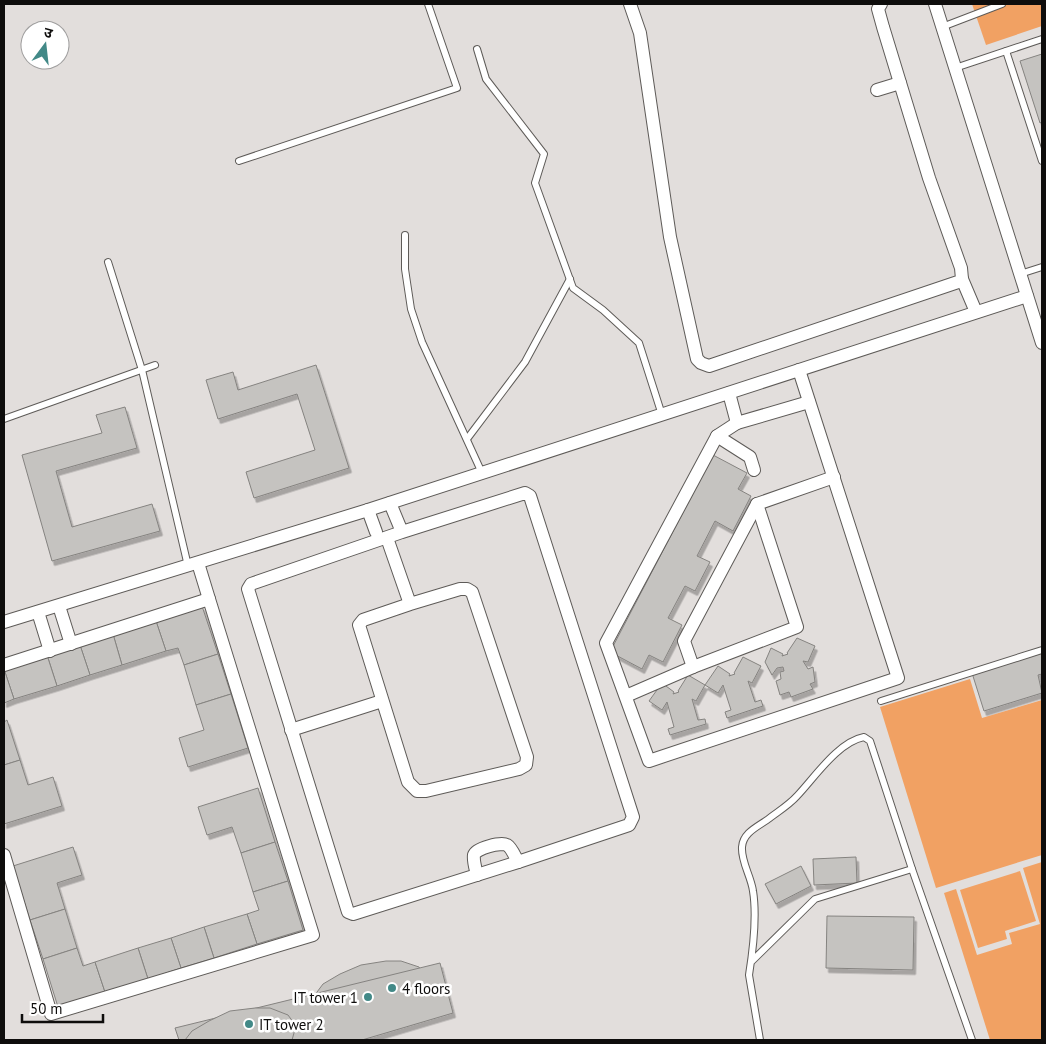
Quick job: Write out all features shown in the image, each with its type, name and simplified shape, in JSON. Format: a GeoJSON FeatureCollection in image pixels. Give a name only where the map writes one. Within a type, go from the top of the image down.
{"type":"FeatureCollection","features":[{"type":"Feature","properties":{"kind":"street"},"geometry":{"type":"LineString","coordinates":[[630,4],[640,33],[670,237],[697,359],[701,363],[710,366],[958,282],[962,279]]}},
{"type":"Feature","properties":{"kind":"street"},"geometry":{"type":"LineString","coordinates":[[881,4],[878,9],[929,178],[961,268],[962,279],[976,312]]}},
{"type":"Feature","properties":{"kind":"street"},"geometry":{"type":"LineString","coordinates":[[935,4],[1042,344]]}},
{"type":"Feature","properties":{"kind":"street"},"geometry":{"type":"LineString","coordinates":[[877,90],[900,83]]}},
{"type":"Feature","properties":{"kind":"street"},"geometry":{"type":"LineString","coordinates":[[4,622],[390,503],[1027,296]]}},
{"type":"Feature","properties":{"kind":"street"},"geometry":{"type":"LineString","coordinates":[[799,370],[898,678],[650,761],[606,643],[716,436],[737,423],[809,402]]}},
{"type":"Feature","properties":{"kind":"street"},"geometry":{"type":"LineString","coordinates":[[729,393],[737,423]]}},
{"type":"Feature","properties":{"kind":"street"},"geometry":{"type":"LineString","coordinates":[[716,436],[750,457],[754,470]]}},
{"type":"Feature","properties":{"kind":"street"},"geometry":{"type":"LineString","coordinates":[[693,666],[684,642],[757,504],[834,477]]}},
{"type":"Feature","properties":{"kind":"street"},"geometry":{"type":"LineString","coordinates":[[525,493],[530,496],[633,817],[629,825],[357,914],[349,913],[248,595],[248,586],[381,537],[525,493]]}},
{"type":"Feature","properties":{"kind":"street"},"geometry":{"type":"LineString","coordinates":[[390,503],[402,532]]}},
{"type":"Feature","properties":{"kind":"street"},"geometry":{"type":"LineString","coordinates":[[626,696],[693,666],[796,627],[757,504]]}},
{"type":"Feature","properties":{"kind":"street"},"geometry":{"type":"LineString","coordinates":[[368,510],[410,604]]}},
{"type":"Feature","properties":{"kind":"street"},"geometry":{"type":"LineString","coordinates":[[4,855],[51,1014],[313,935],[209,599],[193,565]]}},
{"type":"Feature","properties":{"kind":"street"},"geometry":{"type":"LineString","coordinates":[[460,589],[467,589],[472,592],[527,756],[526,765],[519,769],[426,791],[417,791],[408,782],[359,626],[363,620],[410,604],[460,589]]}},
{"type":"Feature","properties":{"kind":"street"},"geometry":{"type":"LineString","coordinates":[[4,665],[209,599]]}},
{"type":"Feature","properties":{"kind":"street"},"geometry":{"type":"LineString","coordinates":[[59,606],[70,644]]}},
{"type":"Feature","properties":{"kind":"street"},"geometry":{"type":"LineString","coordinates":[[38,612],[50,651]]}},
{"type":"Feature","properties":{"kind":"street"},"geometry":{"type":"LineString","coordinates":[[291,730],[382,701]]}},
{"type":"Feature","properties":{"kind":"street"},"geometry":{"type":"LineString","coordinates":[[477,876],[475,854],[484,848],[505,844],[510,848],[518,862]]}},
{"type":"Feature","properties":{"kind":"lane"},"geometry":{"type":"LineString","coordinates":[[239,161],[457,88],[428,4]]}},
{"type":"Feature","properties":{"kind":"lane"},"geometry":{"type":"LineString","coordinates":[[942,27],[1002,4]]}},
{"type":"Feature","properties":{"kind":"lane"},"geometry":{"type":"LineString","coordinates":[[955,68],[1042,40]]}},
{"type":"Feature","properties":{"kind":"lane"},"geometry":{"type":"LineString","coordinates":[[476,49],[486,79],[544,154],[535,183],[573,288],[603,310],[639,344],[662,415]]}},
{"type":"Feature","properties":{"kind":"lane"},"geometry":{"type":"LineString","coordinates":[[1006,51],[1042,161]]}},
{"type":"Feature","properties":{"kind":"lane"},"geometry":{"type":"LineString","coordinates":[[405,235],[405,275],[411,309],[422,342],[482,473]]}},
{"type":"Feature","properties":{"kind":"lane"},"geometry":{"type":"LineString","coordinates":[[108,262],[142,370],[193,565]]}},
{"type":"Feature","properties":{"kind":"lane"},"geometry":{"type":"LineString","coordinates":[[1020,274],[1042,266]]}},
{"type":"Feature","properties":{"kind":"lane"},"geometry":{"type":"LineString","coordinates":[[467,440],[525,362],[570,279]]}},
{"type":"Feature","properties":{"kind":"lane"},"geometry":{"type":"LineString","coordinates":[[4,419],[155,365]]}},
{"type":"Feature","properties":{"kind":"lane"},"geometry":{"type":"LineString","coordinates":[[881,701],[1042,650]]}},
{"type":"Feature","properties":{"kind":"lane"},"geometry":{"type":"LineString","coordinates":[[760,1040],[750,983],[753,891],[743,857],[742,846],[745,837],[788,804],[850,742],[864,737],[870,741],[912,869],[972,1040]]}},
{"type":"Feature","properties":{"kind":"lane"},"geometry":{"type":"LineString","coordinates":[[751,962],[815,899],[912,869]]}},
{"type":"Feature","properties":{"kind":"shaded area"},"geometry":{"type":"Polygon","coordinates":[[[972,4],[1042,4],[1042,26],[986,45],[972,4]]]}},
{"type":"Feature","properties":{"kind":"shaded area"},"geometry":{"type":"Polygon","coordinates":[[[970,679],[982,718],[1042,700],[1042,855],[936,888],[880,707],[970,679]]]}},
{"type":"Feature","properties":{"kind":"shaded area"},"geometry":{"type":"Polygon","coordinates":[[[1042,862],[1042,1040],[990,1040],[944,893],[956,889],[977,955],[1012,944],[1009,933],[1040,924],[1023,868],[1042,862]]]}},
{"type":"Feature","properties":{"kind":"shaded area"},"geometry":{"type":"Polygon","coordinates":[[[1020,871],[1036,921],[1005,931],[1007,939],[978,948],[960,890],[1020,871]]]}},
{"type":"Feature","properties":{"kind":"building"},"geometry":{"type":"Polygon","coordinates":[[[1042,54],[1042,122],[1040,123],[1020,61],[1042,54]]]}},
{"type":"Feature","properties":{"kind":"building"},"geometry":{"type":"Polygon","coordinates":[[[316,365],[349,468],[254,498],[246,472],[315,450],[297,394],[218,419],[206,380],[233,372],[238,390],[316,365]]]}},
{"type":"Feature","properties":{"kind":"building"},"geometry":{"type":"Polygon","coordinates":[[[125,407],[137,448],[56,471],[72,527],[152,504],[160,531],[52,561],[22,455],[102,433],[96,415],[125,407]]]}},
{"type":"Feature","properties":{"kind":"building"},"geometry":{"type":"Polygon","coordinates":[[[713,455],[747,473],[738,489],[751,496],[733,531],[715,521],[697,556],[710,562],[695,591],[685,586],[668,618],[682,625],[663,662],[649,655],[642,669],[610,652],[713,455]]]}},
{"type":"Feature","properties":{"kind":"building"},"geometry":{"type":"Polygon","coordinates":[[[202,606],[218,654],[184,665],[178,648],[166,651],[156,621],[202,606]]]}},
{"type":"Feature","properties":{"kind":"building"},"geometry":{"type":"Polygon","coordinates":[[[156,621],[166,651],[122,665],[113,634],[156,621]]]}},
{"type":"Feature","properties":{"kind":"building"},"geometry":{"type":"Polygon","coordinates":[[[113,634],[122,665],[90,675],[80,645],[113,634]]]}},
{"type":"Feature","properties":{"kind":"building"},"geometry":{"type":"Polygon","coordinates":[[[797,638],[815,646],[808,662],[803,661],[808,669],[813,667],[815,682],[810,684],[813,689],[791,697],[789,692],[780,695],[776,681],[781,679],[780,672],[784,671],[783,667],[777,668],[772,675],[765,662],[771,648],[783,654],[782,656],[788,654],[797,638]]]}},
{"type":"Feature","properties":{"kind":"building"},"geometry":{"type":"Polygon","coordinates":[[[80,645],[90,675],[57,686],[47,655],[80,645]]]}},
{"type":"Feature","properties":{"kind":"building"},"geometry":{"type":"Polygon","coordinates":[[[1042,653],[1042,674],[1038,675],[1042,693],[984,711],[972,673],[1042,653]]]}},
{"type":"Feature","properties":{"kind":"building"},"geometry":{"type":"Polygon","coordinates":[[[218,654],[231,694],[196,705],[184,665],[218,654]]]}},
{"type":"Feature","properties":{"kind":"building"},"geometry":{"type":"Polygon","coordinates":[[[47,655],[57,686],[14,699],[4,669],[47,655]]]}},
{"type":"Feature","properties":{"kind":"building"},"geometry":{"type":"Polygon","coordinates":[[[743,657],[761,666],[752,683],[748,681],[755,702],[761,700],[763,706],[727,718],[725,712],[731,710],[723,685],[718,693],[705,685],[718,666],[730,674],[729,676],[735,674],[743,657]]]}},
{"type":"Feature","properties":{"kind":"building"},"geometry":{"type":"Polygon","coordinates":[[[4,669],[14,699],[4,703],[4,669]]]}},
{"type":"Feature","properties":{"kind":"building"},"geometry":{"type":"Polygon","coordinates":[[[688,675],[705,685],[696,701],[692,699],[698,720],[705,719],[706,724],[670,735],[668,729],[674,727],[667,702],[662,710],[649,701],[662,683],[674,692],[673,694],[679,692],[688,675]]]}},
{"type":"Feature","properties":{"kind":"building"},"geometry":{"type":"Polygon","coordinates":[[[231,694],[248,748],[188,767],[179,738],[204,730],[196,705],[231,694]]]}},
{"type":"Feature","properties":{"kind":"building"},"geometry":{"type":"Polygon","coordinates":[[[7,720],[20,760],[4,765],[4,722],[7,720]]]}},
{"type":"Feature","properties":{"kind":"building"},"geometry":{"type":"Polygon","coordinates":[[[20,760],[28,785],[53,777],[62,806],[4,824],[4,765],[20,760]]]}},
{"type":"Feature","properties":{"kind":"building"},"geometry":{"type":"Polygon","coordinates":[[[258,788],[275,842],[241,853],[232,827],[207,835],[198,807],[258,788]]]}},
{"type":"Feature","properties":{"kind":"building"},"geometry":{"type":"Polygon","coordinates":[[[275,842],[288,881],[253,892],[241,853],[275,842]]]}},
{"type":"Feature","properties":{"kind":"building"},"geometry":{"type":"Polygon","coordinates":[[[73,847],[82,875],[57,883],[65,909],[30,920],[13,866],[73,847]]]}},
{"type":"Feature","properties":{"kind":"building"},"geometry":{"type":"Polygon","coordinates":[[[856,857],[857,883],[814,885],[813,859],[856,857]]]}},
{"type":"Feature","properties":{"kind":"building"},"geometry":{"type":"Polygon","coordinates":[[[801,866],[811,886],[776,904],[765,884],[801,866]]]}},
{"type":"Feature","properties":{"kind":"building"},"geometry":{"type":"Polygon","coordinates":[[[288,881],[303,930],[257,944],[247,914],[259,910],[253,892],[288,881]]]}},
{"type":"Feature","properties":{"kind":"building"},"geometry":{"type":"Polygon","coordinates":[[[65,909],[77,948],[43,959],[30,920],[65,909]]]}},
{"type":"Feature","properties":{"kind":"building"},"geometry":{"type":"Polygon","coordinates":[[[247,914],[257,944],[214,958],[204,927],[247,914]]]}},
{"type":"Feature","properties":{"kind":"building"},"geometry":{"type":"Polygon","coordinates":[[[827,916],[914,917],[913,970],[826,968],[827,916]]]}},
{"type":"Feature","properties":{"kind":"building"},"geometry":{"type":"Polygon","coordinates":[[[204,927],[214,958],[181,968],[171,938],[204,927]]]}},
{"type":"Feature","properties":{"kind":"building"},"geometry":{"type":"Polygon","coordinates":[[[171,938],[181,968],[148,979],[138,948],[171,938]]]}},
{"type":"Feature","properties":{"kind":"building"},"geometry":{"type":"Polygon","coordinates":[[[77,948],[83,966],[95,962],[105,992],[58,1007],[43,959],[77,948]]]}},
{"type":"Feature","properties":{"kind":"building"},"geometry":{"type":"Polygon","coordinates":[[[138,948],[148,979],[105,992],[95,962],[138,948]]]}},
{"type":"Feature","properties":{"kind":"building","name":"IT tower 1"},"geometry":{"type":"Polygon","coordinates":[[[401,961],[419,967],[427,979],[423,993],[413,1005],[384,1021],[362,1027],[342,1028],[326,1024],[316,1013],[314,1000],[323,984],[361,965],[401,961]]]}},
{"type":"Feature","properties":{"kind":"building","name":"4 floors"},"geometry":{"type":"Polygon","coordinates":[[[440,963],[453,1013],[362,1040],[179,1040],[175,1028],[440,963]]]}},
{"type":"Feature","properties":{"kind":"building","name":"IT tower 2"},"geometry":{"type":"Polygon","coordinates":[[[270,1008],[288,1015],[296,1026],[292,1040],[185,1040],[192,1031],[230,1011],[270,1008]]]}},
{"type":"Feature","properties":{"kind":"place","name":"4 floors"},"geometry":{"type":"Point","coordinates":[392,988]}},
{"type":"Feature","properties":{"kind":"place","name":"IT tower 1"},"geometry":{"type":"Point","coordinates":[368,997]}},
{"type":"Feature","properties":{"kind":"place","name":"IT tower 2"},"geometry":{"type":"Point","coordinates":[249,1024]}}]}
